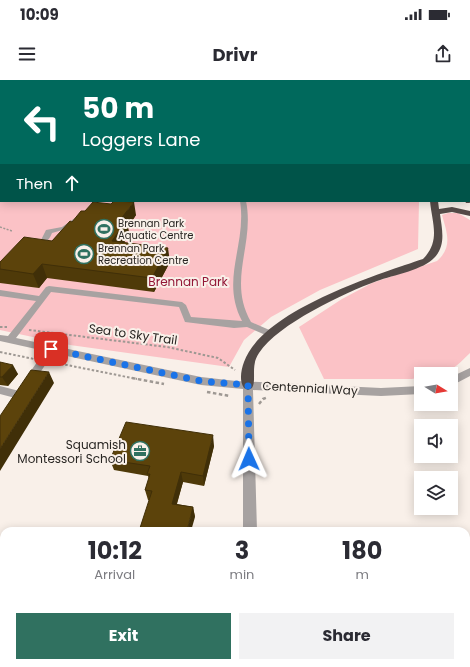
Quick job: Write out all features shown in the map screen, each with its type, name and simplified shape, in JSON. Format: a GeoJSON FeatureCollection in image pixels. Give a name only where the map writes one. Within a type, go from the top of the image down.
{"type":"FeatureCollection","features":[{"type":"Feature","properties":{"kind":"highway"},"geometry":{"type":"LineString","coordinates":[[18,80],[31,80]]}},
{"type":"Feature","properties":{"kind":"highway"},"geometry":{"type":"LineString","coordinates":[[248,385],[247,368],[253,352],[271,334],[286,323],[330,297],[426,261],[433,256],[438,248],[439,232],[434,202]]}},
{"type":"Feature","properties":{"kind":"highway"},"geometry":{"type":"LineString","coordinates":[[457,202],[470,211]]}},
{"type":"Feature","properties":{"kind":"highway"},"geometry":{"type":"LineString","coordinates":[[435,213],[442,209],[452,209],[470,214]]}},
{"type":"Feature","properties":{"kind":"street"},"geometry":{"type":"LineString","coordinates":[[243,202],[245,220],[236,284],[242,313],[248,324]]}},
{"type":"Feature","properties":{"kind":"street"},"geometry":{"type":"LineString","coordinates":[[24,245],[31,246],[41,243],[47,238],[48,232],[64,228],[82,215]]}},
{"type":"Feature","properties":{"kind":"street"},"geometry":{"type":"LineString","coordinates":[[5,339],[42,299],[49,289],[174,304],[182,306],[188,320],[234,325],[248,324],[271,334]]}},
{"type":"Feature","properties":{"kind":"street"},"geometry":{"type":"LineString","coordinates":[[0,293],[42,299]]}},
{"type":"Feature","properties":{"kind":"street"},"geometry":{"type":"LineString","coordinates":[[5,339],[201,381],[248,385]]}},
{"type":"Feature","properties":{"kind":"street"},"geometry":{"type":"LineString","coordinates":[[12,406],[51,349]]}},
{"type":"Feature","properties":{"kind":"street"},"geometry":{"type":"LineString","coordinates":[[458,378],[470,372]]}},
{"type":"Feature","properties":{"kind":"street","name":"Centennial Way"},"geometry":{"type":"LineString","coordinates":[[250,527],[248,385],[381,392],[414,390]]}},
{"type":"Feature","properties":{"kind":"street"},"geometry":{"type":"LineString","coordinates":[[0,390],[19,394]]}},
{"type":"Feature","properties":{"kind":"path"},"geometry":{"type":"LineString","coordinates":[[0,227],[12,231]]}},
{"type":"Feature","properties":{"kind":"path"},"geometry":{"type":"LineString","coordinates":[[0,327],[9,327]]}},
{"type":"Feature","properties":{"kind":"path","name":"Sea to Sky Trail"},"geometry":{"type":"LineString","coordinates":[[24,329],[167,347],[204,354],[218,358],[236,370]]}},
{"type":"Feature","properties":{"kind":"path"},"geometry":{"type":"LineString","coordinates":[[0,352],[168,384]]}},
{"type":"Feature","properties":{"kind":"path"},"geometry":{"type":"LineString","coordinates":[[206,392],[230,396]]}},
{"type":"Feature","properties":{"kind":"green space","name":"Brennan Park"},"geometry":{"type":"Polygon","coordinates":[[[0,202],[419,202],[418,249],[320,290],[271,317],[244,340],[229,367],[70,345],[0,330],[0,202]]]}},
{"type":"Feature","properties":{"kind":"green space"},"geometry":{"type":"Polygon","coordinates":[[[448,213],[458,213],[470,220],[470,353],[454,367],[414,367],[414,379],[412,379],[324,379],[299,327],[342,299],[372,283],[437,261],[442,256],[447,245],[447,234],[442,215],[448,213]]]}},
{"type":"Feature","properties":{"kind":"building"},"geometry":{"type":"Polygon","coordinates":[[[93,202],[111,204],[113,202],[134,202],[120,220],[127,220],[112,241],[168,248],[152,278],[42,264],[33,274],[0,269],[0,262],[24,237],[52,241],[70,221],[72,222],[81,211],[85,211],[93,202]]]}},
{"type":"Feature","properties":{"kind":"building"},"geometry":{"type":"Polygon","coordinates":[[[0,362],[13,365],[2,377],[0,377],[0,362]]]}},
{"type":"Feature","properties":{"kind":"building"},"geometry":{"type":"Polygon","coordinates":[[[31,370],[49,372],[0,449],[0,416],[31,370]]]}},
{"type":"Feature","properties":{"kind":"building"},"geometry":{"type":"Polygon","coordinates":[[[126,422],[213,435],[203,476],[181,472],[172,504],[193,507],[188,527],[140,527],[152,491],[145,490],[150,474],[147,474],[150,466],[110,460],[126,422]]]}},
{"type":"Feature","properties":{"kind":"place","name":"Brennan Park Aquatic Centre"},"geometry":{"type":"Point","coordinates":[104,229]}},
{"type":"Feature","properties":{"kind":"place","name":"Brennan Park Recreation Centre"},"geometry":{"type":"Point","coordinates":[84,254]}},
{"type":"Feature","properties":{"kind":"place","name":"Squamish Montessori School"},"geometry":{"type":"Point","coordinates":[140,451]}},
{"type":"Feature","properties":{"kind":"route"},"geometry":{"type":"LineString","coordinates":[[51,349],[201,381],[248,385],[249,459]]}}]}
